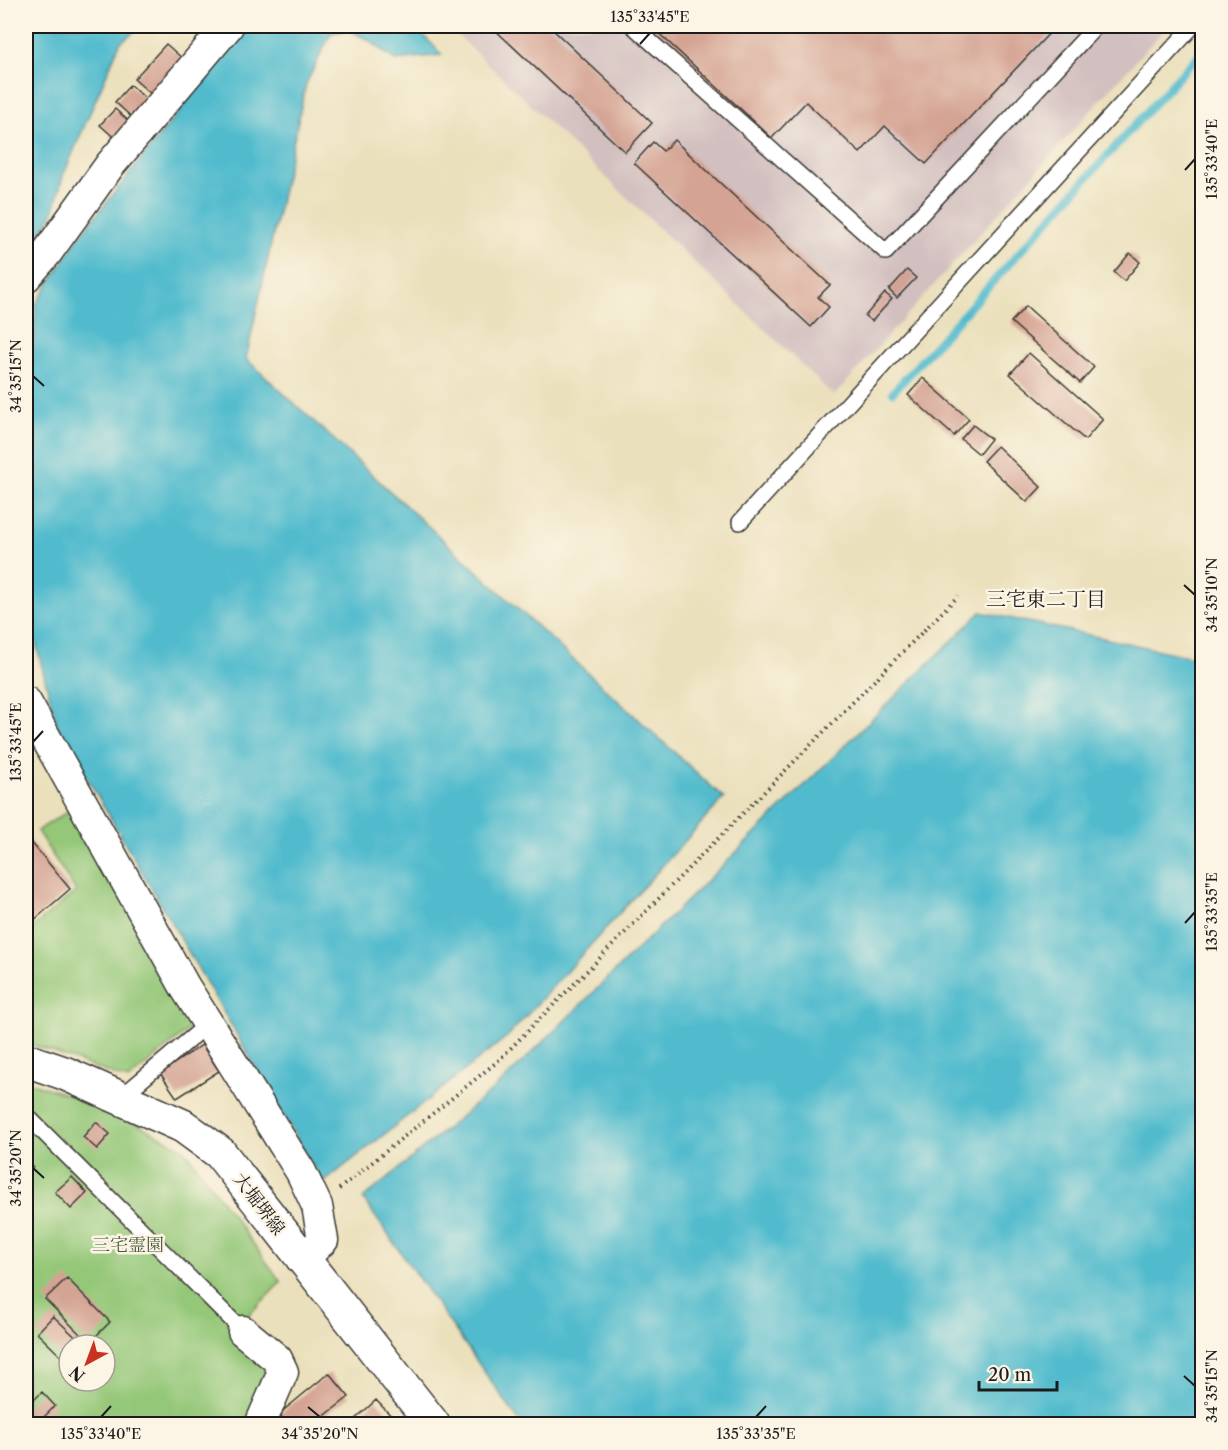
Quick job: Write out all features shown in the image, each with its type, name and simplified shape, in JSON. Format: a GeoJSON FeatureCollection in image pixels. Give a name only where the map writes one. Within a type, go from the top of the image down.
{"type":"FeatureCollection","features":[{"type":"Feature","properties":{"kind":"main road","name":"大堀堺線"},"geometry":{"type":"LineString","coordinates":[[26,1060],[64,1073],[183,1126],[220,1153],[432,1425]]}},
{"type":"Feature","properties":{"kind":"street"},"geometry":{"type":"LineString","coordinates":[[26,277],[46,254],[110,165],[228,26]]}},
{"type":"Feature","properties":{"kind":"street"},"geometry":{"type":"LineString","coordinates":[[26,702],[185,987],[301,1172],[317,1206],[322,1240],[302,1260]]}},
{"type":"Feature","properties":{"kind":"street"},"geometry":{"type":"LineString","coordinates":[[243,1331],[277,1359],[282,1372],[262,1420],[264,1425]]}},
{"type":"Feature","properties":{"kind":"lane"},"geometry":{"type":"LineString","coordinates":[[633,26],[886,252],[1096,26]]}},
{"type":"Feature","properties":{"kind":"lane"},"geometry":{"type":"LineString","coordinates":[[740,522],[1193,26]]}},
{"type":"Feature","properties":{"kind":"lane"},"geometry":{"type":"LineString","coordinates":[[120,1098],[208,1024]]}},
{"type":"Feature","properties":{"kind":"lane"},"geometry":{"type":"LineString","coordinates":[[26,1115],[243,1331]]}},
{"type":"Feature","properties":{"kind":"path"},"geometry":{"type":"LineString","coordinates":[[317,1206],[498,1061],[958,596]]}},
{"type":"Feature","properties":{"kind":"shaded area"},"geometry":{"type":"Polygon","coordinates":[[[448,26],[1167,26],[834,396],[448,26]]]}},
{"type":"Feature","properties":{"kind":"green space"},"geometry":{"type":"Polygon","coordinates":[[[73,808],[194,1025],[128,1080],[33,1045],[26,1036],[26,933],[76,891],[37,831],[73,808]]]}},
{"type":"Feature","properties":{"kind":"green space","name":"三宅霊園"},"geometry":{"type":"Polygon","coordinates":[[[26,1081],[111,1109],[185,1150],[281,1282],[234,1330],[269,1366],[247,1421],[241,1424],[26,1424],[26,1081]]]}},
{"type":"Feature","properties":{"kind":"water"},"geometry":{"type":"Polygon","coordinates":[[[26,26],[141,26],[120,43],[63,176],[53,214],[30,248],[26,248],[26,26]]]}},
{"type":"Feature","properties":{"kind":"water"},"geometry":{"type":"Polygon","coordinates":[[[247,26],[415,26],[442,55],[395,60],[370,41],[350,30],[331,33],[306,84],[246,359],[724,798],[508,1036],[323,1183],[57,726],[26,605],[26,450],[36,304],[79,237],[247,26]]]}},
{"type":"Feature","properties":{"kind":"water"},"geometry":{"type":"Polygon","coordinates":[[[981,612],[1202,659],[1202,1424],[521,1424],[363,1199],[503,1081],[981,612]]]}},
{"type":"Feature","properties":{"kind":"building"},"geometry":{"type":"Polygon","coordinates":[[[491,26],[549,26],[652,123],[625,152],[491,26]]]}},
{"type":"Feature","properties":{"kind":"building"},"geometry":{"type":"Polygon","coordinates":[[[651,26],[1056,26],[926,164],[885,126],[860,153],[806,102],[772,138],[651,26]]]}},
{"type":"Feature","properties":{"kind":"building"},"geometry":{"type":"Polygon","coordinates":[[[166,44],[183,59],[151,94],[134,79],[166,44]]]}},
{"type":"Feature","properties":{"kind":"building"},"geometry":{"type":"Polygon","coordinates":[[[130,85],[151,103],[136,121],[115,102],[130,85]]]}},
{"type":"Feature","properties":{"kind":"building"},"geometry":{"type":"Polygon","coordinates":[[[115,109],[133,125],[118,141],[100,125],[115,109]]]}},
{"type":"Feature","properties":{"kind":"building"},"geometry":{"type":"Polygon","coordinates":[[[674,140],[830,285],[818,297],[829,307],[811,327],[634,163],[653,142],[663,151],[674,140]]]}},
{"type":"Feature","properties":{"kind":"building"},"geometry":{"type":"Polygon","coordinates":[[[1130,253],[1140,262],[1124,281],[1114,272],[1130,253]]]}},
{"type":"Feature","properties":{"kind":"building"},"geometry":{"type":"Polygon","coordinates":[[[907,270],[916,278],[897,298],[889,290],[907,270]]]}},
{"type":"Feature","properties":{"kind":"building"},"geometry":{"type":"Polygon","coordinates":[[[885,293],[892,299],[872,321],[865,316],[885,293]]]}},
{"type":"Feature","properties":{"kind":"building"},"geometry":{"type":"Polygon","coordinates":[[[1026,306],[1094,367],[1080,383],[1011,322],[1026,306]]]}},
{"type":"Feature","properties":{"kind":"building"},"geometry":{"type":"Polygon","coordinates":[[[1029,353],[1103,419],[1085,440],[1010,374],[1029,353]]]}},
{"type":"Feature","properties":{"kind":"building"},"geometry":{"type":"Polygon","coordinates":[[[923,378],[969,419],[954,436],[908,395],[923,378]]]}},
{"type":"Feature","properties":{"kind":"building"},"geometry":{"type":"Polygon","coordinates":[[[973,425],[991,439],[979,454],[961,439],[973,425]]]}},
{"type":"Feature","properties":{"kind":"building"},"geometry":{"type":"Polygon","coordinates":[[[997,446],[1041,487],[1027,502],[983,461],[997,446]]]}},
{"type":"Feature","properties":{"kind":"building"},"geometry":{"type":"Polygon","coordinates":[[[26,836],[70,889],[26,927],[26,836]]]}},
{"type":"Feature","properties":{"kind":"building"},"geometry":{"type":"Polygon","coordinates":[[[202,1045],[219,1071],[177,1098],[160,1073],[202,1045]]]}},
{"type":"Feature","properties":{"kind":"building"},"geometry":{"type":"Polygon","coordinates":[[[96,1122],[110,1134],[97,1149],[83,1137],[96,1122]]]}},
{"type":"Feature","properties":{"kind":"building"},"geometry":{"type":"Polygon","coordinates":[[[26,1160],[33,1167],[26,1175],[26,1160]]]}},
{"type":"Feature","properties":{"kind":"building"},"geometry":{"type":"Polygon","coordinates":[[[72,1177],[87,1193],[71,1209],[55,1192],[72,1177]]]}},
{"type":"Feature","properties":{"kind":"building"},"geometry":{"type":"Polygon","coordinates":[[[67,1278],[110,1322],[99,1333],[79,1333],[45,1299],[67,1278]]]}},
{"type":"Feature","properties":{"kind":"building"},"geometry":{"type":"Polygon","coordinates":[[[53,1316],[71,1333],[57,1333],[57,1352],[37,1333],[53,1316]]]}},
{"type":"Feature","properties":{"kind":"building"},"geometry":{"type":"Polygon","coordinates":[[[329,1373],[349,1397],[314,1424],[287,1424],[279,1414],[329,1373]]]}},
{"type":"Feature","properties":{"kind":"building"},"geometry":{"type":"Polygon","coordinates":[[[42,1392],[55,1406],[37,1424],[26,1408],[42,1392]]]}},
{"type":"Feature","properties":{"kind":"building"},"geometry":{"type":"Polygon","coordinates":[[[376,1400],[399,1424],[350,1424],[376,1400]]]}},
{"type":"Feature","properties":{"kind":"waterway"},"geometry":{"type":"LineString","coordinates":[[893,392],[1202,51]]}},
{"type":"Feature","properties":{"kind":"district","name":"三宅東二丁目"},"geometry":{"type":"Point","coordinates":[1046,599]}}]}
